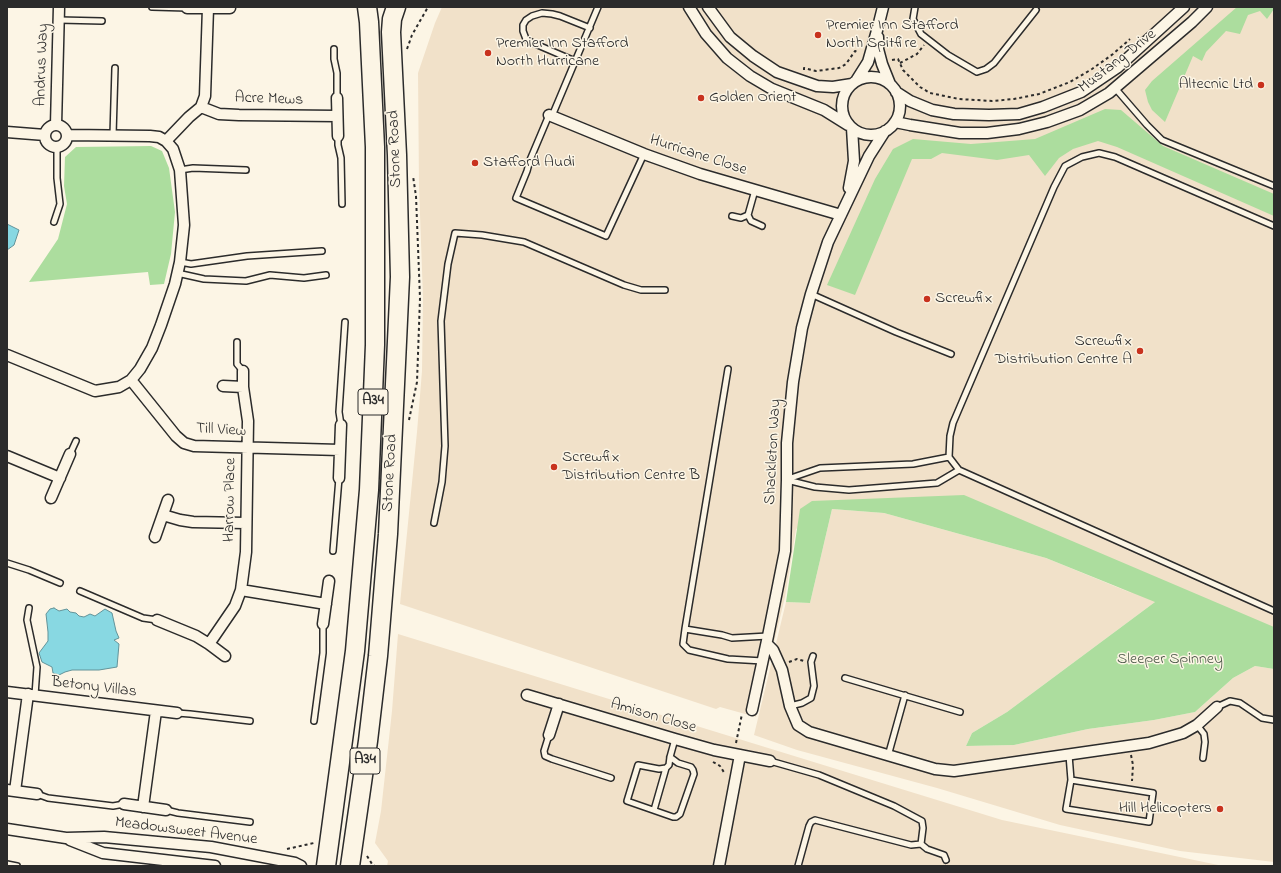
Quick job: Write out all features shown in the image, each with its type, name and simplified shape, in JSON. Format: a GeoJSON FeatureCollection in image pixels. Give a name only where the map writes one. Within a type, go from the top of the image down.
{"type":"FeatureCollection","features":[{"type":"Feature","properties":{"kind":"highway","name":"Stone Road"},"geometry":{"type":"LineString","coordinates":[[326,866],[355,652],[369,490],[375,345],[375,147],[367,7]]}},
{"type":"Feature","properties":{"kind":"highway","name":"Stone Road"},"geometry":{"type":"LineString","coordinates":[[350,866],[368,741],[378,656],[388,534],[400,277],[398,155],[391,32],[392,19],[396,7]]}},
{"type":"Feature","properties":{"kind":"street","name":"Andrus Way"},"geometry":{"type":"LineString","coordinates":[[56,125],[59,7]]}},
{"type":"Feature","properties":{"kind":"street"},"geometry":{"type":"LineString","coordinates":[[689,7],[706,34],[727,58],[750,76],[772,89],[824,110],[856,131],[867,135],[874,135],[886,131],[895,122],[900,107],[882,64],[878,49],[878,27]]}},
{"type":"Feature","properties":{"kind":"street"},"geometry":{"type":"LineString","coordinates":[[708,7],[730,37],[776,72],[817,86],[833,87],[854,82],[862,78],[874,77],[882,79],[893,88]]}},
{"type":"Feature","properties":{"kind":"street"},"geometry":{"type":"LineString","coordinates":[[850,126],[844,118],[841,106],[843,96],[868,62],[883,7]]}},
{"type":"Feature","properties":{"kind":"street","name":"Mustang Drive"},"geometry":{"type":"LineString","coordinates":[[893,88],[910,101],[932,110],[954,114],[1019,114],[1043,107],[1081,92],[1118,67],[1184,7]]}},
{"type":"Feature","properties":{"kind":"street","name":"Mustang Drive"},"geometry":{"type":"LineString","coordinates":[[895,122],[960,132],[987,133],[1020,129],[1047,122],[1080,110],[1115,88],[1192,22],[1207,7]]}},
{"type":"Feature","properties":{"kind":"street"},"geometry":{"type":"LineString","coordinates":[[187,8],[233,8]]}},
{"type":"Feature","properties":{"kind":"street"},"geometry":{"type":"LineString","coordinates":[[166,141],[201,107],[205,96],[208,8]]}},
{"type":"Feature","properties":{"kind":"street"},"geometry":{"type":"LineString","coordinates":[[337,98],[338,136]]}},
{"type":"Feature","properties":{"kind":"street","name":"Acre Mews"},"geometry":{"type":"LineString","coordinates":[[201,107],[219,114],[337,116]]}},
{"type":"Feature","properties":{"kind":"street","name":"Hurricane Close"},"geometry":{"type":"LineString","coordinates":[[551,115],[644,154],[700,174],[841,215]]}},
{"type":"Feature","properties":{"kind":"street"},"geometry":{"type":"LineString","coordinates":[[56,125],[64,127],[68,135],[66,142],[61,147],[50,145],[45,139],[48,128],[56,125]]}},
{"type":"Feature","properties":{"kind":"street","name":"Shackleton Way"},"geometry":{"type":"LineString","coordinates":[[847,202],[854,161],[850,126]]}},
{"type":"Feature","properties":{"kind":"street","name":"Shackleton Way"},"geometry":{"type":"LineString","coordinates":[[752,710],[785,551],[787,480],[786,443],[793,382],[802,328],[811,294],[828,242],[869,156],[886,131]]}},
{"type":"Feature","properties":{"kind":"street"},"geometry":{"type":"LineString","coordinates":[[7,132],[45,135]]}},
{"type":"Feature","properties":{"kind":"street"},"geometry":{"type":"LineString","coordinates":[[7,356],[95,390],[119,387],[131,380],[140,369],[152,348],[178,273],[184,225],[180,170],[173,149],[166,141],[159,137],[68,135]]}},
{"type":"Feature","properties":{"kind":"street","name":"Harrow Place"},"geometry":{"type":"LineString","coordinates":[[209,644],[235,606],[241,590],[246,552],[245,523],[248,421],[242,387],[243,371]]}},
{"type":"Feature","properties":{"kind":"street","name":"Till View"},"geometry":{"type":"LineString","coordinates":[[131,380],[176,436],[184,443],[194,446],[340,450]]}},
{"type":"Feature","properties":{"kind":"street"},"geometry":{"type":"LineString","coordinates":[[223,386],[242,387]]}},
{"type":"Feature","properties":{"kind":"street"},"geometry":{"type":"LineString","coordinates":[[339,478],[340,425]]}},
{"type":"Feature","properties":{"kind":"street"},"geometry":{"type":"LineString","coordinates":[[51,498],[70,454]]}},
{"type":"Feature","properties":{"kind":"street"},"geometry":{"type":"LineString","coordinates":[[7,456],[60,478]]}},
{"type":"Feature","properties":{"kind":"street"},"geometry":{"type":"LineString","coordinates":[[155,537],[168,500]]}},
{"type":"Feature","properties":{"kind":"street"},"geometry":{"type":"LineString","coordinates":[[163,514],[180,520],[193,522],[245,523]]}},
{"type":"Feature","properties":{"kind":"street"},"geometry":{"type":"LineString","coordinates":[[323,624],[329,581]]}},
{"type":"Feature","properties":{"kind":"street"},"geometry":{"type":"LineString","coordinates":[[241,590],[326,604]]}},
{"type":"Feature","properties":{"kind":"street"},"geometry":{"type":"LineString","coordinates":[[157,620],[196,636],[225,656]]}},
{"type":"Feature","properties":{"kind":"street"},"geometry":{"type":"LineString","coordinates":[[767,640],[782,670],[790,706],[798,725],[809,732],[935,769],[954,771],[1149,743],[1171,737],[1197,725],[1217,707]]}},
{"type":"Feature","properties":{"kind":"street","name":"Betony Villas"},"geometry":{"type":"LineString","coordinates":[[7,692],[177,713]]}},
{"type":"Feature","properties":{"kind":"street"},"geometry":{"type":"LineString","coordinates":[[32,695],[11,791],[37,794]]}},
{"type":"Feature","properties":{"kind":"street","name":"Amison Close"},"geometry":{"type":"LineString","coordinates":[[528,695],[714,750],[770,761]]}},
{"type":"Feature","properties":{"kind":"street"},"geometry":{"type":"LineString","coordinates":[[549,735],[559,704]]}},
{"type":"Feature","properties":{"kind":"street"},"geometry":{"type":"LineString","coordinates":[[143,807],[156,711]]}},
{"type":"Feature","properties":{"kind":"street"},"geometry":{"type":"LineString","coordinates":[[718,866],[740,755]]}},
{"type":"Feature","properties":{"kind":"street"},"geometry":{"type":"LineString","coordinates":[[124,804],[166,810]]}},
{"type":"Feature","properties":{"kind":"street","name":"Meadowsweet Avenue"},"geometry":{"type":"LineString","coordinates":[[7,829],[66,838],[104,837],[211,847],[295,863],[301,866]]}},
{"type":"Feature","properties":{"kind":"street","name":"Meadowsweet Avenue"},"geometry":{"type":"LineString","coordinates":[[66,838],[104,853],[215,866]]}},
{"type":"Feature","properties":{"kind":"lane"},"geometry":{"type":"LineString","coordinates":[[152,7],[187,8]]}},
{"type":"Feature","properties":{"kind":"lane"},"geometry":{"type":"LineString","coordinates":[[598,7],[590,28],[530,160],[528,172],[516,198],[606,236],[644,154]]}},
{"type":"Feature","properties":{"kind":"lane"},"geometry":{"type":"LineString","coordinates":[[915,7],[913,19],[921,34],[948,55],[977,72],[986,69],[994,63],[1036,10]]}},
{"type":"Feature","properties":{"kind":"lane"},"geometry":{"type":"LineString","coordinates":[[575,61],[526,39],[523,31],[523,25],[526,20],[532,16],[542,13],[560,16],[590,28]]}},
{"type":"Feature","properties":{"kind":"lane"},"geometry":{"type":"LineString","coordinates":[[59,20],[102,21]]}},
{"type":"Feature","properties":{"kind":"lane"},"geometry":{"type":"LineString","coordinates":[[334,49],[334,59],[337,73],[337,98]]}},
{"type":"Feature","properties":{"kind":"lane"},"geometry":{"type":"LineString","coordinates":[[112,135],[115,68]]}},
{"type":"Feature","properties":{"kind":"lane"},"geometry":{"type":"LineString","coordinates":[[1115,88],[1146,125],[1162,140],[1274,186]]}},
{"type":"Feature","properties":{"kind":"lane"},"geometry":{"type":"LineString","coordinates":[[338,136],[338,145],[341,158],[342,204]]}},
{"type":"Feature","properties":{"kind":"lane"},"geometry":{"type":"LineString","coordinates":[[54,222],[60,204],[57,178],[57,147]]}},
{"type":"Feature","properties":{"kind":"lane"},"geometry":{"type":"LineString","coordinates":[[1274,226],[1115,157],[1099,153],[1082,157],[1065,166],[1051,194],[953,423],[950,436],[949,457],[959,470],[1274,610]]}},
{"type":"Feature","properties":{"kind":"lane"},"geometry":{"type":"LineString","coordinates":[[180,170],[193,168],[246,170]]}},
{"type":"Feature","properties":{"kind":"lane"},"geometry":{"type":"LineString","coordinates":[[755,190],[748,215],[751,221],[762,226]]}},
{"type":"Feature","properties":{"kind":"lane"},"geometry":{"type":"LineString","coordinates":[[732,216],[741,218],[748,215]]}},
{"type":"Feature","properties":{"kind":"lane"},"geometry":{"type":"LineString","coordinates":[[434,523],[442,482],[445,446],[441,321],[448,264],[455,233],[482,235],[524,242],[624,285],[641,290],[664,290]]}},
{"type":"Feature","properties":{"kind":"lane"},"geometry":{"type":"LineString","coordinates":[[180,262],[191,264],[247,256],[322,251]]}},
{"type":"Feature","properties":{"kind":"lane"},"geometry":{"type":"LineString","coordinates":[[178,273],[204,279],[246,280],[270,275],[304,278],[326,275]]}},
{"type":"Feature","properties":{"kind":"lane"},"geometry":{"type":"LineString","coordinates":[[811,294],[896,332],[951,354]]}},
{"type":"Feature","properties":{"kind":"lane"},"geometry":{"type":"LineString","coordinates":[[340,425],[339,412],[345,322]]}},
{"type":"Feature","properties":{"kind":"lane"},"geometry":{"type":"LineString","coordinates":[[237,342],[237,364],[243,371]]}},
{"type":"Feature","properties":{"kind":"lane"},"geometry":{"type":"LineString","coordinates":[[728,369],[684,629],[683,644],[689,650],[728,659],[763,661]]}},
{"type":"Feature","properties":{"kind":"lane"},"geometry":{"type":"LineString","coordinates":[[70,454],[76,441]]}},
{"type":"Feature","properties":{"kind":"lane"},"geometry":{"type":"LineString","coordinates":[[787,480],[820,468],[913,464],[949,457]]}},
{"type":"Feature","properties":{"kind":"lane"},"geometry":{"type":"LineString","coordinates":[[787,480],[815,487],[849,490],[938,484],[959,470]]}},
{"type":"Feature","properties":{"kind":"lane"},"geometry":{"type":"LineString","coordinates":[[333,551],[339,478]]}},
{"type":"Feature","properties":{"kind":"lane"},"geometry":{"type":"LineString","coordinates":[[7,564],[29,570],[60,583]]}},
{"type":"Feature","properties":{"kind":"lane"},"geometry":{"type":"LineString","coordinates":[[80,591],[142,618],[157,620]]}},
{"type":"Feature","properties":{"kind":"lane"},"geometry":{"type":"LineString","coordinates":[[29,608],[27,620],[37,667],[32,695]]}},
{"type":"Feature","properties":{"kind":"lane"},"geometry":{"type":"LineString","coordinates":[[314,721],[323,653],[323,624]]}},
{"type":"Feature","properties":{"kind":"lane"},"geometry":{"type":"LineString","coordinates":[[684,629],[732,638],[767,640]]}},
{"type":"Feature","properties":{"kind":"lane"},"geometry":{"type":"LineString","coordinates":[[790,706],[802,703],[811,698],[814,686],[811,662],[813,656]]}},
{"type":"Feature","properties":{"kind":"lane"},"geometry":{"type":"LineString","coordinates":[[845,678],[960,712]]}},
{"type":"Feature","properties":{"kind":"lane"},"geometry":{"type":"LineString","coordinates":[[887,756],[905,695]]}},
{"type":"Feature","properties":{"kind":"lane"},"geometry":{"type":"LineString","coordinates":[[1217,707],[1230,701],[1240,703],[1262,718],[1274,720]]}},
{"type":"Feature","properties":{"kind":"lane"},"geometry":{"type":"LineString","coordinates":[[177,713],[250,721]]}},
{"type":"Feature","properties":{"kind":"lane"},"geometry":{"type":"LineString","coordinates":[[1197,725],[1204,734],[1205,742],[1203,758]]}},
{"type":"Feature","properties":{"kind":"lane"},"geometry":{"type":"LineString","coordinates":[[549,735],[544,751],[545,756],[611,778]]}},
{"type":"Feature","properties":{"kind":"lane"},"geometry":{"type":"LineString","coordinates":[[654,810],[666,768],[669,765],[675,739]]}},
{"type":"Feature","properties":{"kind":"lane"},"geometry":{"type":"LineString","coordinates":[[1068,755],[1071,780],[1066,809],[1149,822],[1153,793],[1071,780]]}},
{"type":"Feature","properties":{"kind":"lane"},"geometry":{"type":"LineString","coordinates":[[666,768],[659,769],[638,765],[627,801],[673,817],[680,814],[694,774],[691,767],[678,763],[670,757]]}},
{"type":"Feature","properties":{"kind":"lane"},"geometry":{"type":"LineString","coordinates":[[770,761],[819,775],[894,806],[922,821],[923,828],[921,844]]}},
{"type":"Feature","properties":{"kind":"lane"},"geometry":{"type":"LineString","coordinates":[[37,794],[48,798],[113,806],[124,804]]}},
{"type":"Feature","properties":{"kind":"lane"},"geometry":{"type":"LineString","coordinates":[[166,810],[178,813],[250,822]]}},
{"type":"Feature","properties":{"kind":"lane"},"geometry":{"type":"LineString","coordinates":[[798,866],[809,826],[811,822],[815,820],[911,845],[921,844],[927,849],[944,855],[946,860]]}},
{"type":"Feature","properties":{"kind":"lane"},"geometry":{"type":"LineString","coordinates":[[7,864],[17,866]]}},
{"type":"Feature","properties":{"kind":"path"},"geometry":{"type":"LineString","coordinates":[[900,63],[917,54],[928,40]]}},
{"type":"Feature","properties":{"kind":"path"},"geometry":{"type":"LineString","coordinates":[[789,662],[797,659],[811,662]]}},
{"type":"Feature","properties":{"kind":"path"},"geometry":{"type":"LineString","coordinates":[[735,744],[743,711],[752,710]]}},
{"type":"Feature","properties":{"kind":"path"},"geometry":{"type":"LineString","coordinates":[[1129,746],[1133,765],[1131,790]]}},
{"type":"Feature","properties":{"kind":"path"},"geometry":{"type":"LineString","coordinates":[[712,761],[720,766],[725,776]]}},
{"type":"Feature","properties":{"kind":"path"},"geometry":{"type":"LineString","coordinates":[[285,850],[319,842]]}},
{"type":"Feature","properties":{"kind":"path"},"geometry":{"type":"LineString","coordinates":[[366,855],[375,866]]}},
{"type":"Feature","properties":{"kind":"shaded area"},"geometry":{"type":"Polygon","coordinates":[[[442,7],[1274,7],[1274,654],[1155,602],[1007,712],[972,733],[966,746],[1014,745],[1088,729],[1154,720],[1195,712],[1233,678],[1255,666],[1274,669],[1274,862],[1180,851],[1060,825],[937,788],[797,750],[754,735],[786,602],[810,603],[832,509],[884,513],[1046,558],[1134,594],[1049,556],[884,511],[827,508],[796,529],[785,597],[756,717],[720,707],[716,709],[400,604],[422,371],[423,298],[419,186],[418,73],[442,7]]]}},
{"type":"Feature","properties":{"kind":"shaded area"},"geometry":{"type":"Polygon","coordinates":[[[398,634],[1002,820],[1223,866],[387,866],[388,861],[375,843],[381,811],[392,711],[398,634]]]}},
{"type":"Feature","properties":{"kind":"green space"},"geometry":{"type":"Polygon","coordinates":[[[1237,7],[1274,7],[1274,9],[1267,19],[1260,11],[1248,15],[1240,34],[1226,31],[1206,52],[1202,61],[1193,56],[1165,122],[1152,110],[1145,90],[1152,81],[1237,7]]]}},
{"type":"Feature","properties":{"kind":"green space"},"geometry":{"type":"Polygon","coordinates":[[[1105,109],[1121,110],[1163,146],[1274,194],[1274,216],[1117,147],[1098,141],[1073,149],[1059,158],[1045,176],[1029,155],[997,160],[942,153],[931,159],[912,159],[855,295],[827,285],[875,179],[893,149],[913,139],[971,144],[1035,139],[1105,109]]]}},
{"type":"Feature","properties":{"kind":"green space"},"geometry":{"type":"Polygon","coordinates":[[[151,146],[162,151],[169,168],[175,212],[171,254],[164,284],[150,285],[148,272],[29,282],[58,239],[67,204],[64,186],[65,157],[76,147],[151,146]]]}},
{"type":"Feature","properties":{"kind":"green space","name":"Sleeper Spinney"},"geometry":{"type":"Polygon","coordinates":[[[964,495],[1274,627],[1274,669],[1255,666],[1233,678],[1195,712],[1154,720],[1088,729],[1014,745],[966,746],[972,733],[1007,712],[1155,602],[1046,558],[884,513],[832,509],[810,603],[786,602],[800,509],[812,501],[964,495]]]}},
{"type":"Feature","properties":{"kind":"water"},"geometry":{"type":"Polygon","coordinates":[[[7,224],[19,230],[14,245],[7,250],[7,224]]]}},
{"type":"Feature","properties":{"kind":"water"},"geometry":{"type":"Polygon","coordinates":[[[54,608],[59,611],[67,609],[70,612],[84,617],[90,614],[95,616],[105,609],[112,613],[119,638],[114,640],[119,644],[117,667],[99,670],[72,670],[59,675],[53,673],[52,667],[42,662],[39,653],[48,641],[46,614],[50,609],[54,608]]]}},
{"type":"Feature","properties":{"kind":"place","name":"Premier Inn Stafford North Spitfire"},"geometry":{"type":"Point","coordinates":[818,35]}},
{"type":"Feature","properties":{"kind":"place","name":"Premier Inn Stafford North Hurricane"},"geometry":{"type":"Point","coordinates":[488,53]}},
{"type":"Feature","properties":{"kind":"place","name":"Altecnic Ltd"},"geometry":{"type":"Point","coordinates":[1261,85]}},
{"type":"Feature","properties":{"kind":"place","name":"Golden Orient"},"geometry":{"type":"Point","coordinates":[701,98]}},
{"type":"Feature","properties":{"kind":"place","name":"Stafford Audi"},"geometry":{"type":"Point","coordinates":[475,163]}},
{"type":"Feature","properties":{"kind":"place","name":"Screwfix"},"geometry":{"type":"Point","coordinates":[927,299]}},
{"type":"Feature","properties":{"kind":"place","name":"Screwfix Distribution Centre A"},"geometry":{"type":"Point","coordinates":[1140,351]}},
{"type":"Feature","properties":{"kind":"place","name":"Screwfix Distribution Centre B"},"geometry":{"type":"Point","coordinates":[554,467]}},
{"type":"Feature","properties":{"kind":"place","name":"Hill Helicopters"},"geometry":{"type":"Point","coordinates":[1220,809]}}]}
